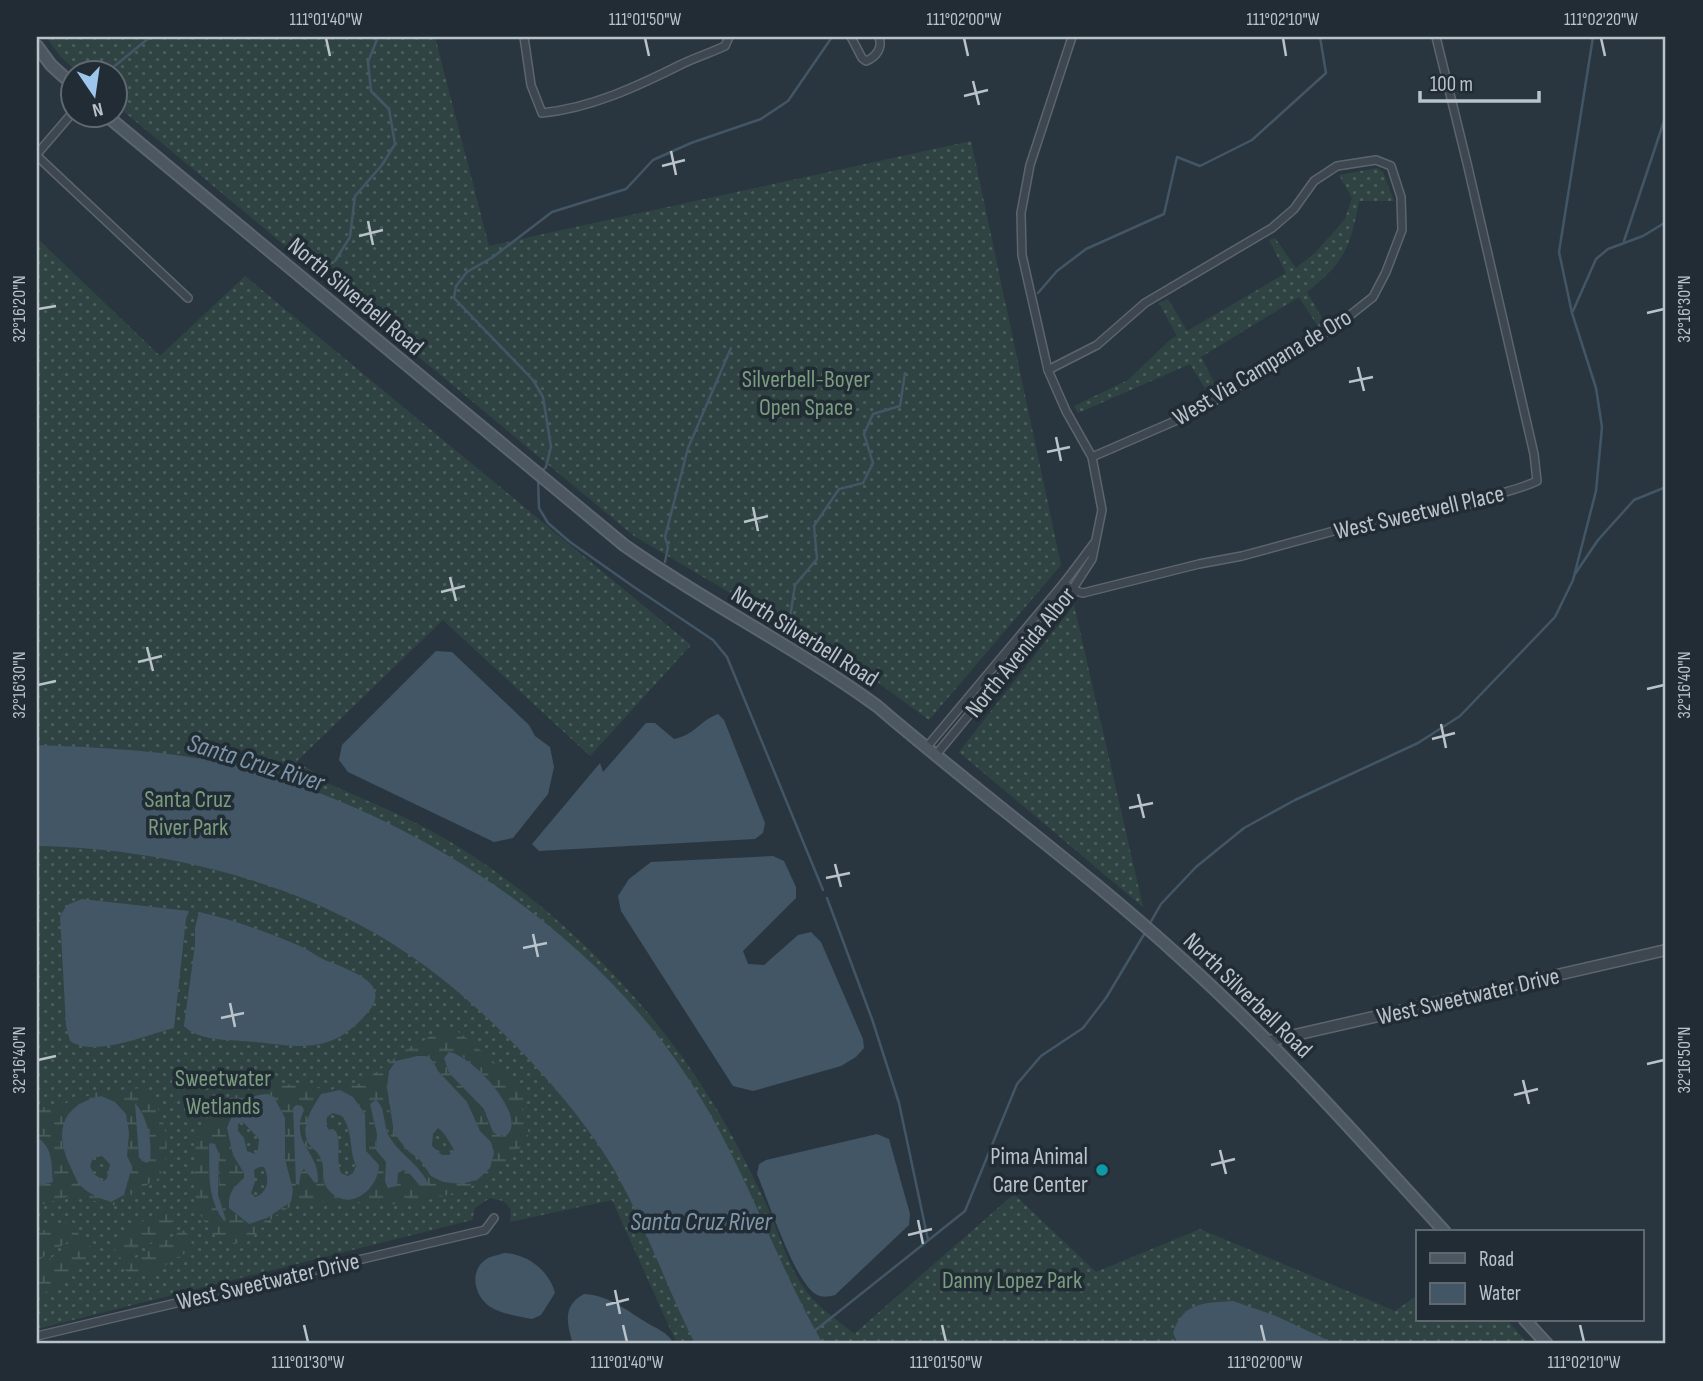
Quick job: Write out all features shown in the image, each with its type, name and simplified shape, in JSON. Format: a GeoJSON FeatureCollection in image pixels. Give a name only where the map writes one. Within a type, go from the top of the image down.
{"type":"FeatureCollection","features":[{"type":"Feature","properties":{"kind":"main road"},"geometry":{"type":"LineString","coordinates":[[37,46],[60,73]]}},
{"type":"Feature","properties":{"kind":"main road","name":"North Silverbell Road"},"geometry":{"type":"LineString","coordinates":[[124,130],[624,545],[667,575],[842,680],[877,706],[1182,959],[1269,1041],[1443,1230]]}},
{"type":"Feature","properties":{"kind":"main road"},"geometry":{"type":"LineString","coordinates":[[1527,1322],[1547,1344]]}},
{"type":"Feature","properties":{"kind":"street"},"geometry":{"type":"LineString","coordinates":[[524,37],[531,85],[541,113],[600,100],[651,80],[725,46],[729,37]]}},
{"type":"Feature","properties":{"kind":"street"},"geometry":{"type":"LineString","coordinates":[[851,37],[866,61],[881,45],[879,37]]}},
{"type":"Feature","properties":{"kind":"street","name":"North Avenida Albor"},"geometry":{"type":"LineString","coordinates":[[930,752],[1072,590],[1092,559],[1102,510],[1093,457],[1066,411],[1048,370],[1023,255],[1021,213],[1030,165],[1072,37]]}},
{"type":"Feature","properties":{"kind":"street","name":"West Sweetwell Place"},"geometry":{"type":"LineString","coordinates":[[1072,590],[1083,593],[1242,556],[1342,529],[1474,503],[1493,494],[1520,489],[1537,481],[1534,454],[1436,37]]}},
{"type":"Feature","properties":{"kind":"street"},"geometry":{"type":"LineString","coordinates":[[60,128],[37,155],[188,298]]}},
{"type":"Feature","properties":{"kind":"street","name":"West Via Campana de Oro"},"geometry":{"type":"LineString","coordinates":[[1048,370],[1097,345],[1145,303],[1272,228],[1294,209],[1314,181],[1337,166],[1376,160],[1391,166],[1401,197],[1402,230],[1373,297],[1339,324],[1198,411],[1093,457]]}},
{"type":"Feature","properties":{"kind":"street","name":"North Avenida Albor"},"geometry":{"type":"LineString","coordinates":[[930,752],[1095,542]]}},
{"type":"Feature","properties":{"kind":"street"},"geometry":{"type":"LineString","coordinates":[[1064,583],[1072,590]]}},
{"type":"Feature","properties":{"kind":"street"},"geometry":{"type":"LineString","coordinates":[[1029,624],[1038,631]]}},
{"type":"Feature","properties":{"kind":"street","name":"West Sweetwater Drive"},"geometry":{"type":"LineString","coordinates":[[1269,1041],[1666,950]]}},
{"type":"Feature","properties":{"kind":"street","name":"West Sweetwater Drive"},"geometry":{"type":"LineString","coordinates":[[37,1336],[485,1230],[494,1218]]}},
{"type":"Feature","properties":{"kind":"green space","name":"Silverbell-Boyer Open Space"},"geometry":{"type":"Polygon","coordinates":[[[46,37],[435,37],[489,246],[971,141],[1061,565],[929,720],[865,673],[634,536],[130,117],[130,60],[64,60],[46,37]]]}},
{"type":"Feature","properties":{"kind":"green space"},"geometry":{"type":"Polygon","coordinates":[[[1377,168],[1383,172],[1394,201],[1359,201],[1353,230],[1344,253],[1330,272],[1307,292],[1325,323],[1319,328],[1299,297],[1201,357],[1217,388],[1208,393],[1190,364],[1078,413],[1074,406],[1128,380],[1177,336],[1159,303],[1168,299],[1187,331],[1286,273],[1269,240],[1275,238],[1296,268],[1316,252],[1345,219],[1352,198],[1339,175],[1377,168]]]}},
{"type":"Feature","properties":{"kind":"green space"},"geometry":{"type":"Polygon","coordinates":[[[37,238],[160,356],[245,276],[691,645],[590,756],[443,620],[296,762],[322,776],[322,781],[413,822],[465,851],[544,909],[615,976],[648,1013],[706,1092],[752,1174],[787,1257],[803,1287],[820,1306],[854,1334],[1014,1194],[1096,1272],[1200,1229],[1395,1311],[1416,1296],[1416,1322],[1509,1322],[1528,1344],[677,1344],[612,1200],[510,1222],[511,1209],[503,1201],[490,1198],[475,1208],[472,1220],[37,1329],[37,238]]]}},
{"type":"Feature","properties":{"kind":"green space"},"geometry":{"type":"Polygon","coordinates":[[[1074,605],[1143,907],[959,752],[1074,605]]]}},
{"type":"Feature","properties":{"kind":"green space"},"geometry":{"type":"Polygon","coordinates":[[[441,1029],[456,1030],[492,1060],[523,1095],[524,1099],[521,1101],[524,1121],[528,1123],[528,1139],[496,1172],[471,1187],[412,1204],[302,1203],[274,1217],[244,1244],[225,1242],[210,1231],[198,1211],[193,1180],[196,1140],[231,1098],[245,1090],[293,1084],[330,1090],[362,1083],[411,1046],[441,1029]],[[463,1057],[449,1073],[484,1109],[493,1132],[502,1136],[513,1125],[493,1087],[463,1057]],[[432,1060],[387,1087],[391,1121],[403,1144],[431,1176],[477,1180],[490,1168],[494,1153],[491,1142],[480,1131],[467,1102],[438,1071],[432,1060]],[[353,1097],[305,1129],[313,1149],[320,1156],[323,1183],[329,1192],[340,1199],[358,1198],[366,1151],[365,1114],[353,1097]],[[372,1101],[371,1109],[377,1134],[376,1149],[386,1162],[385,1181],[388,1188],[399,1181],[400,1171],[422,1173],[396,1144],[387,1127],[382,1107],[372,1101]],[[293,1108],[296,1184],[299,1185],[304,1168],[315,1183],[315,1168],[300,1131],[304,1110],[293,1108]],[[232,1116],[233,1155],[244,1173],[244,1178],[228,1197],[282,1207],[291,1202],[285,1159],[287,1140],[232,1116]],[[209,1144],[210,1191],[221,1218],[226,1219],[218,1195],[220,1172],[209,1144]]]}},
{"type":"Feature","properties":{"kind":"green space"},"geometry":{"type":"Polygon","coordinates":[[[143,1088],[151,1097],[158,1108],[166,1133],[166,1159],[162,1171],[156,1181],[153,1180],[137,1193],[119,1198],[124,1195],[132,1166],[127,1156],[129,1133],[101,1097],[81,1186],[111,1202],[118,1198],[118,1206],[70,1196],[37,1206],[37,1186],[53,1182],[48,1152],[37,1137],[37,1112],[47,1105],[73,1102],[97,1092],[143,1088]],[[136,1103],[140,1158],[146,1163],[150,1161],[150,1138],[144,1116],[136,1103]]]}},
{"type":"Feature","properties":{"kind":"green space"},"geometry":{"type":"Polygon","coordinates":[[[168,1207],[174,1211],[181,1225],[120,1261],[114,1248],[140,1223],[168,1207]]]}},
{"type":"Feature","properties":{"kind":"green space"},"geometry":{"type":"Polygon","coordinates":[[[65,1222],[74,1225],[79,1235],[37,1261],[37,1233],[65,1222]]]}},
{"type":"Feature","properties":{"kind":"green space"},"geometry":{"type":"Polygon","coordinates":[[[183,1230],[190,1237],[193,1248],[152,1272],[128,1277],[124,1265],[183,1230]]]}},
{"type":"Feature","properties":{"kind":"green space"},"geometry":{"type":"Polygon","coordinates":[[[80,1239],[87,1242],[92,1254],[63,1281],[37,1298],[37,1267],[80,1239]]]}},
{"type":"Feature","properties":{"kind":"water"},"geometry":{"type":"Polygon","coordinates":[[[436,651],[452,652],[529,725],[535,736],[550,747],[554,767],[548,794],[513,838],[494,842],[348,772],[339,760],[342,745],[436,651]]]}},
{"type":"Feature","properties":{"kind":"water"},"geometry":{"type":"Polygon","coordinates":[[[718,714],[724,720],[765,823],[763,833],[755,839],[539,851],[532,844],[600,763],[603,772],[646,723],[655,723],[674,739],[718,714]]]}},
{"type":"Feature","properties":{"kind":"water","name":"Santa Cruz River"},"geometry":{"type":"Polygon","coordinates":[[[37,745],[120,749],[204,759],[258,772],[320,793],[382,820],[442,852],[500,889],[554,930],[604,975],[649,1025],[688,1078],[726,1143],[823,1344],[695,1344],[632,1203],[587,1128],[553,1086],[499,1029],[442,979],[380,936],[321,906],[243,877],[161,858],[37,846],[37,745]]]}},
{"type":"Feature","properties":{"kind":"water"},"geometry":{"type":"Polygon","coordinates":[[[773,856],[784,861],[796,887],[796,898],[743,951],[748,964],[764,965],[798,935],[811,932],[821,942],[863,1039],[864,1048],[856,1057],[841,1066],[753,1091],[733,1086],[621,911],[618,896],[629,879],[651,862],[773,856]]]}},
{"type":"Feature","properties":{"kind":"water"},"geometry":{"type":"Polygon","coordinates":[[[82,899],[189,911],[174,1028],[107,1046],[80,1046],[70,1041],[66,1026],[60,916],[67,905],[82,899]]]}},
{"type":"Feature","properties":{"kind":"water"},"geometry":{"type":"Polygon","coordinates":[[[199,912],[275,936],[357,974],[373,987],[376,997],[373,1004],[354,1026],[339,1037],[310,1046],[218,1039],[188,1030],[184,1025],[199,912]]]}},
{"type":"Feature","properties":{"kind":"water"},"geometry":{"type":"Polygon","coordinates":[[[449,1052],[471,1064],[504,1101],[510,1114],[511,1126],[507,1135],[493,1132],[484,1109],[449,1073],[444,1058],[449,1052]]]}},
{"type":"Feature","properties":{"kind":"water"},"geometry":{"type":"Polygon","coordinates":[[[426,1056],[467,1102],[480,1131],[491,1142],[494,1153],[490,1168],[477,1180],[461,1184],[443,1182],[431,1176],[421,1161],[406,1149],[394,1133],[387,1087],[389,1071],[396,1061],[426,1056]],[[438,1128],[433,1134],[432,1146],[442,1155],[449,1155],[454,1150],[438,1128]]]}},
{"type":"Feature","properties":{"kind":"water"},"geometry":{"type":"Polygon","coordinates":[[[340,1090],[353,1097],[365,1114],[366,1151],[379,1165],[373,1184],[360,1196],[352,1199],[335,1196],[327,1188],[322,1161],[307,1140],[307,1122],[321,1094],[340,1090]],[[333,1113],[327,1117],[326,1124],[328,1129],[336,1131],[339,1167],[341,1173],[348,1176],[356,1166],[348,1127],[342,1116],[333,1113]]]}},
{"type":"Feature","properties":{"kind":"water"},"geometry":{"type":"Polygon","coordinates":[[[268,1094],[274,1097],[285,1118],[285,1159],[293,1190],[291,1202],[267,1218],[249,1224],[229,1208],[230,1195],[244,1178],[244,1173],[233,1155],[227,1128],[242,1103],[268,1094]],[[243,1122],[238,1124],[238,1131],[244,1138],[247,1151],[255,1154],[259,1139],[243,1122]],[[264,1167],[254,1170],[255,1182],[251,1193],[255,1197],[263,1192],[267,1180],[264,1167]]]}},
{"type":"Feature","properties":{"kind":"water"},"geometry":{"type":"Polygon","coordinates":[[[101,1096],[115,1102],[126,1114],[129,1133],[127,1156],[132,1166],[124,1195],[111,1202],[92,1194],[80,1185],[63,1143],[64,1122],[77,1106],[101,1096]],[[102,1156],[93,1158],[90,1166],[94,1174],[104,1181],[110,1164],[102,1156]]]}},
{"type":"Feature","properties":{"kind":"water"},"geometry":{"type":"Polygon","coordinates":[[[376,1100],[381,1107],[389,1136],[420,1170],[427,1185],[420,1186],[404,1170],[398,1173],[397,1186],[388,1188],[385,1181],[386,1162],[376,1150],[377,1134],[370,1104],[376,1100]]]}},
{"type":"Feature","properties":{"kind":"water"},"geometry":{"type":"Polygon","coordinates":[[[135,1103],[146,1123],[150,1138],[150,1161],[146,1163],[139,1158],[135,1103]]]}},
{"type":"Feature","properties":{"kind":"water"},"geometry":{"type":"Polygon","coordinates":[[[296,1105],[302,1106],[304,1110],[300,1131],[302,1140],[315,1162],[318,1182],[315,1183],[304,1169],[299,1185],[296,1184],[293,1108],[296,1105]]]}},
{"type":"Feature","properties":{"kind":"water"},"geometry":{"type":"Polygon","coordinates":[[[877,1134],[889,1139],[910,1214],[909,1225],[835,1295],[819,1296],[806,1284],[790,1255],[757,1174],[759,1164],[766,1160],[877,1134]]]}},
{"type":"Feature","properties":{"kind":"water"},"geometry":{"type":"Polygon","coordinates":[[[37,1137],[49,1152],[53,1182],[37,1186],[37,1137]]]}},
{"type":"Feature","properties":{"kind":"water"},"geometry":{"type":"Polygon","coordinates":[[[211,1143],[215,1144],[219,1154],[218,1195],[226,1220],[224,1221],[214,1203],[210,1184],[211,1143]]]}},
{"type":"Feature","properties":{"kind":"water"},"geometry":{"type":"Polygon","coordinates":[[[504,1253],[529,1260],[548,1277],[555,1293],[541,1315],[532,1319],[504,1313],[493,1309],[479,1295],[475,1282],[478,1268],[488,1258],[504,1253]]]}},
{"type":"Feature","properties":{"kind":"water"},"geometry":{"type":"Polygon","coordinates":[[[584,1294],[616,1303],[665,1333],[674,1344],[573,1344],[568,1322],[569,1310],[584,1294]]]}},
{"type":"Feature","properties":{"kind":"water"},"geometry":{"type":"Polygon","coordinates":[[[1233,1301],[1276,1316],[1336,1344],[1178,1344],[1173,1333],[1177,1323],[1189,1310],[1204,1304],[1233,1301]]]}},
{"type":"Feature","properties":{"kind":"waterway"},"geometry":{"type":"LineString","coordinates":[[122,60],[150,37]]}},
{"type":"Feature","properties":{"kind":"waterway"},"geometry":{"type":"LineString","coordinates":[[335,261],[350,237],[355,196],[382,165],[395,144],[389,109],[371,91],[368,62],[378,37]]}},
{"type":"Feature","properties":{"kind":"waterway"},"geometry":{"type":"LineString","coordinates":[[541,472],[546,467],[551,447],[543,397],[533,380],[454,298],[456,286],[467,272],[493,257],[552,212],[626,189],[653,160],[691,143],[761,119],[788,101],[832,37]]}},
{"type":"Feature","properties":{"kind":"waterway"},"geometry":{"type":"LineString","coordinates":[[1038,293],[1057,271],[1086,249],[1164,214],[1177,157],[1200,166],[1252,140],[1326,73],[1320,37]]}},
{"type":"Feature","properties":{"kind":"waterway"},"geometry":{"type":"LineString","coordinates":[[1149,925],[1161,904],[1196,867],[1244,828],[1295,800],[1418,743],[1460,716],[1555,617],[1573,580],[1596,491],[1602,427],[1596,388],[1572,313],[1559,252],[1593,37]]}},
{"type":"Feature","properties":{"kind":"waterway"},"geometry":{"type":"LineString","coordinates":[[1624,241],[1666,115]]}},
{"type":"Feature","properties":{"kind":"waterway"},"geometry":{"type":"LineString","coordinates":[[1573,311],[1596,259],[1608,249],[1643,236],[1666,222]]}},
{"type":"Feature","properties":{"kind":"waterway"},"geometry":{"type":"LineString","coordinates":[[665,562],[668,547],[665,537],[688,448],[731,348]]}},
{"type":"Feature","properties":{"kind":"waterway"},"geometry":{"type":"LineString","coordinates":[[787,637],[795,585],[817,559],[814,526],[839,489],[863,483],[873,463],[864,434],[873,414],[900,406],[905,373]]}},
{"type":"Feature","properties":{"kind":"waterway"},"geometry":{"type":"LineString","coordinates":[[538,478],[539,508],[548,523],[570,542],[713,640],[727,657],[823,890]]}},
{"type":"Feature","properties":{"kind":"waterway"},"geometry":{"type":"LineString","coordinates":[[1575,574],[1598,540],[1634,500],[1666,487]]}},
{"type":"Feature","properties":{"kind":"waterway"},"geometry":{"type":"LineString","coordinates":[[827,898],[872,1019],[899,1103],[928,1240]]}},
{"type":"Feature","properties":{"kind":"waterway"},"geometry":{"type":"LineString","coordinates":[[812,1333],[965,1211],[1017,1084],[1041,1056],[1083,1028],[1106,998],[1146,931]]}},
{"type":"Feature","properties":{"kind":"place","name":"Pima Animal Care Center"},"geometry":{"type":"Point","coordinates":[1102,1170]}},
{"type":"Feature","properties":{"kind":"park label","name":"Santa Cruz River Park"},"geometry":{"type":"Point","coordinates":[188,813]}},
{"type":"Feature","properties":{"kind":"park label","name":"Sweetwater Wetlands"},"geometry":{"type":"Point","coordinates":[223,1092]}},
{"type":"Feature","properties":{"kind":"park label","name":"Danny Lopez Park"},"geometry":{"type":"Point","coordinates":[1012,1280]}}]}
